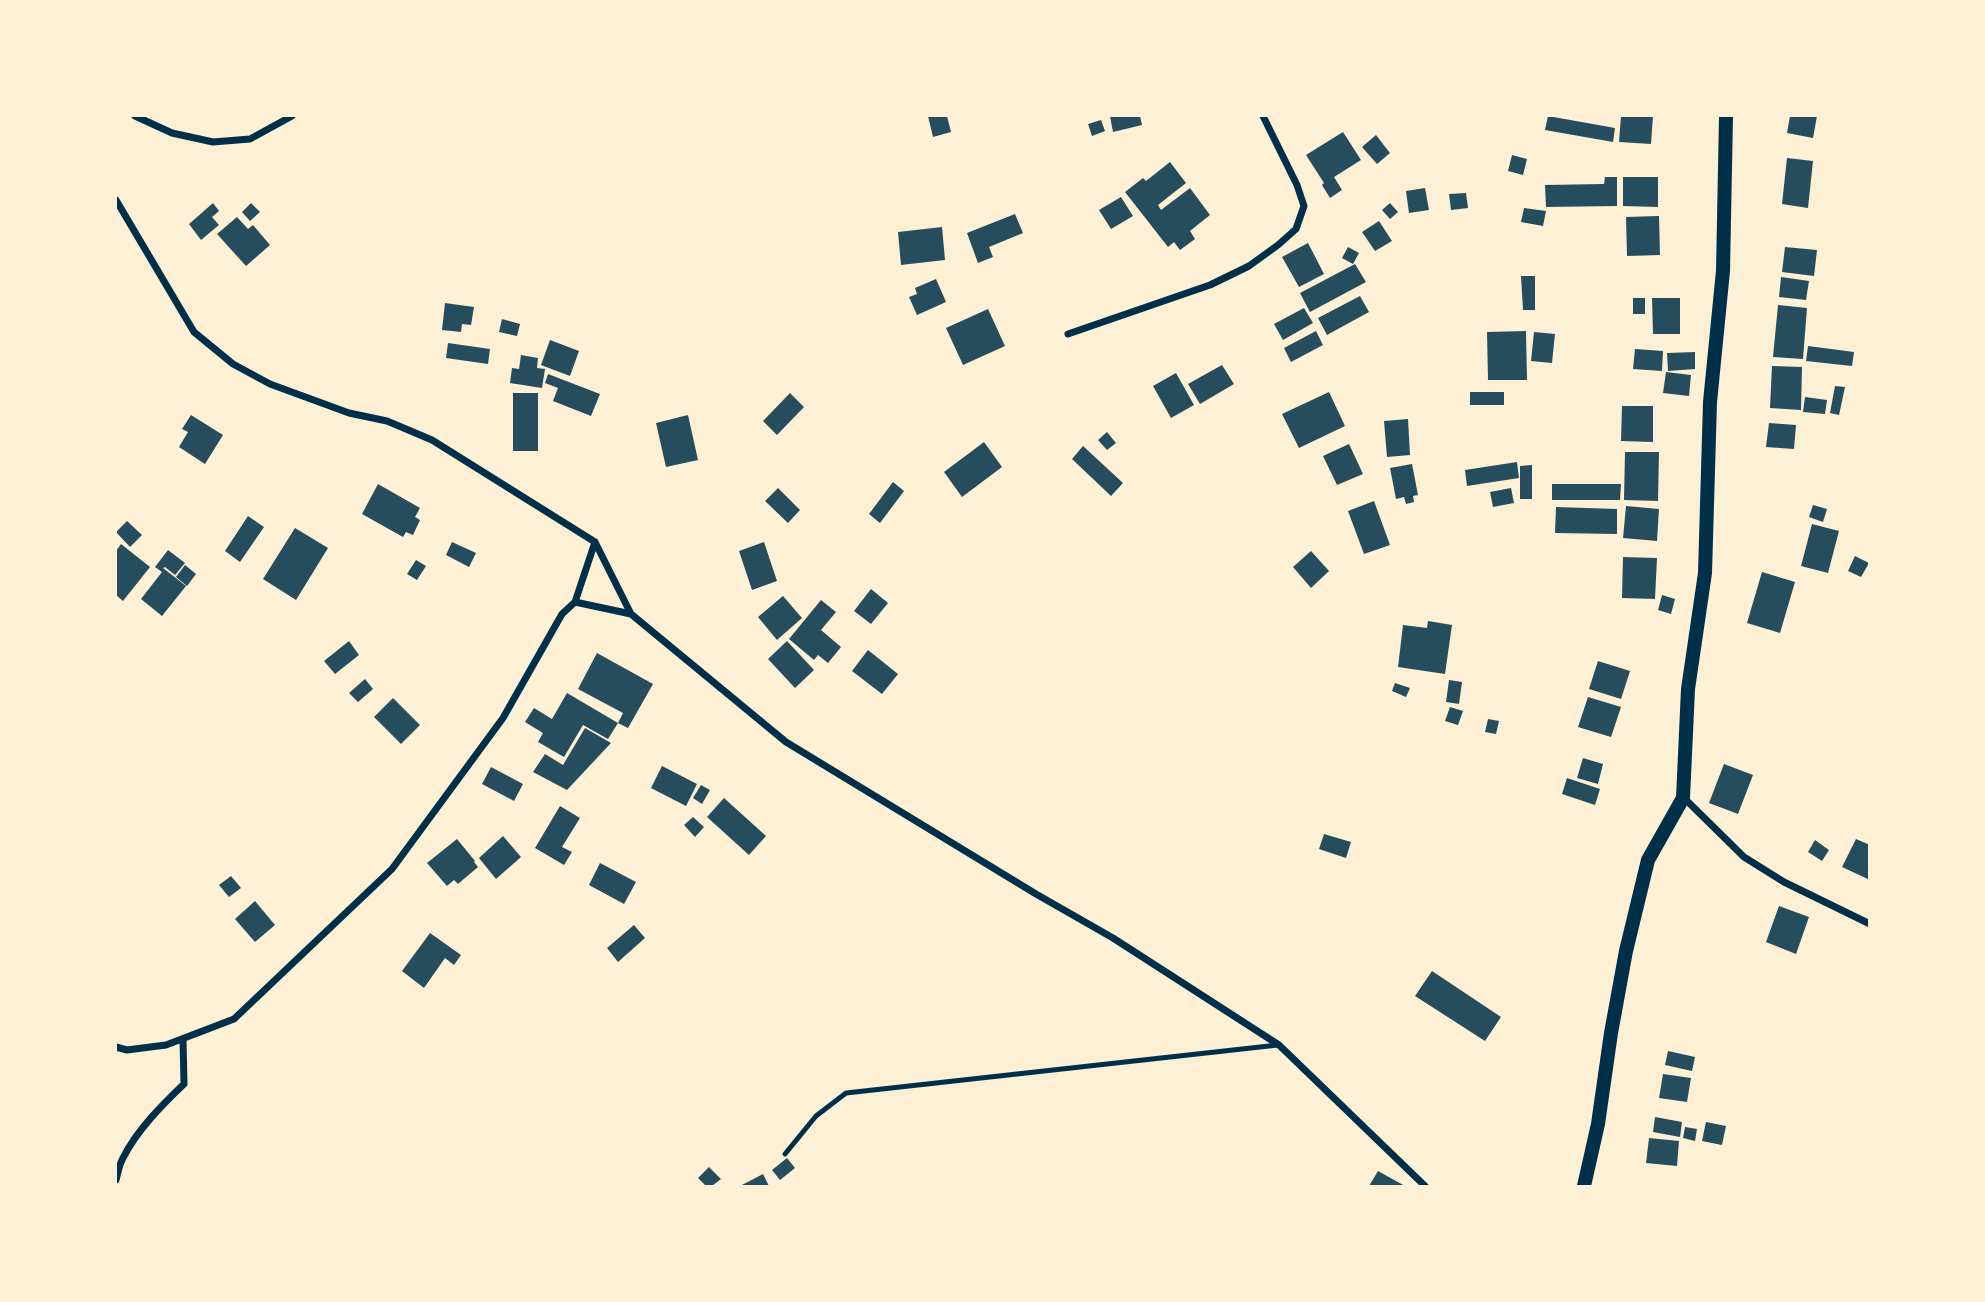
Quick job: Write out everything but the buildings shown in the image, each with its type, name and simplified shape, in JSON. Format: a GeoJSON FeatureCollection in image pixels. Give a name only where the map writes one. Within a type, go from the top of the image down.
{"type":"FeatureCollection","features":[{"type":"Feature","properties":{"kind":"main road"},"geometry":{"type":"LineString","coordinates":[[1584,1186],[1598,1124],[1626,951],[1648,860],[1683,798],[1688,689],[1705,573],[1710,402],[1723,271],[1726,116]]}},
{"type":"Feature","properties":{"kind":"street"},"geometry":{"type":"LineString","coordinates":[[135,116],[172,133],[213,142],[250,139],[292,116]]}},
{"type":"Feature","properties":{"kind":"street"},"geometry":{"type":"LineString","coordinates":[[1068,334],[1210,285],[1249,266],[1296,229],[1304,206],[1297,185],[1263,116]]}},
{"type":"Feature","properties":{"kind":"street"},"geometry":{"type":"LineString","coordinates":[[116,200],[194,332],[233,363],[270,384],[349,413],[387,421],[432,440],[595,542],[631,614],[786,742],[1113,938],[1279,1045],[1425,1186]]}},
{"type":"Feature","properties":{"kind":"street"},"geometry":{"type":"LineString","coordinates":[[116,1047],[127,1050],[166,1045],[234,1019],[392,869],[503,718],[562,614],[575,602],[595,542]]}},
{"type":"Feature","properties":{"kind":"street"},"geometry":{"type":"LineString","coordinates":[[575,602],[631,614]]}},
{"type":"Feature","properties":{"kind":"street"},"geometry":{"type":"LineString","coordinates":[[1683,798],[1744,857],[1784,882],[1870,924]]}},
{"type":"Feature","properties":{"kind":"street"},"geometry":{"type":"LineString","coordinates":[[116,1180],[122,1158],[166,1102],[184,1084],[183,1039]]}},
{"type":"Feature","properties":{"kind":"lane"},"geometry":{"type":"LineString","coordinates":[[785,1154],[816,1116],[846,1093],[1279,1045]]}}]}
